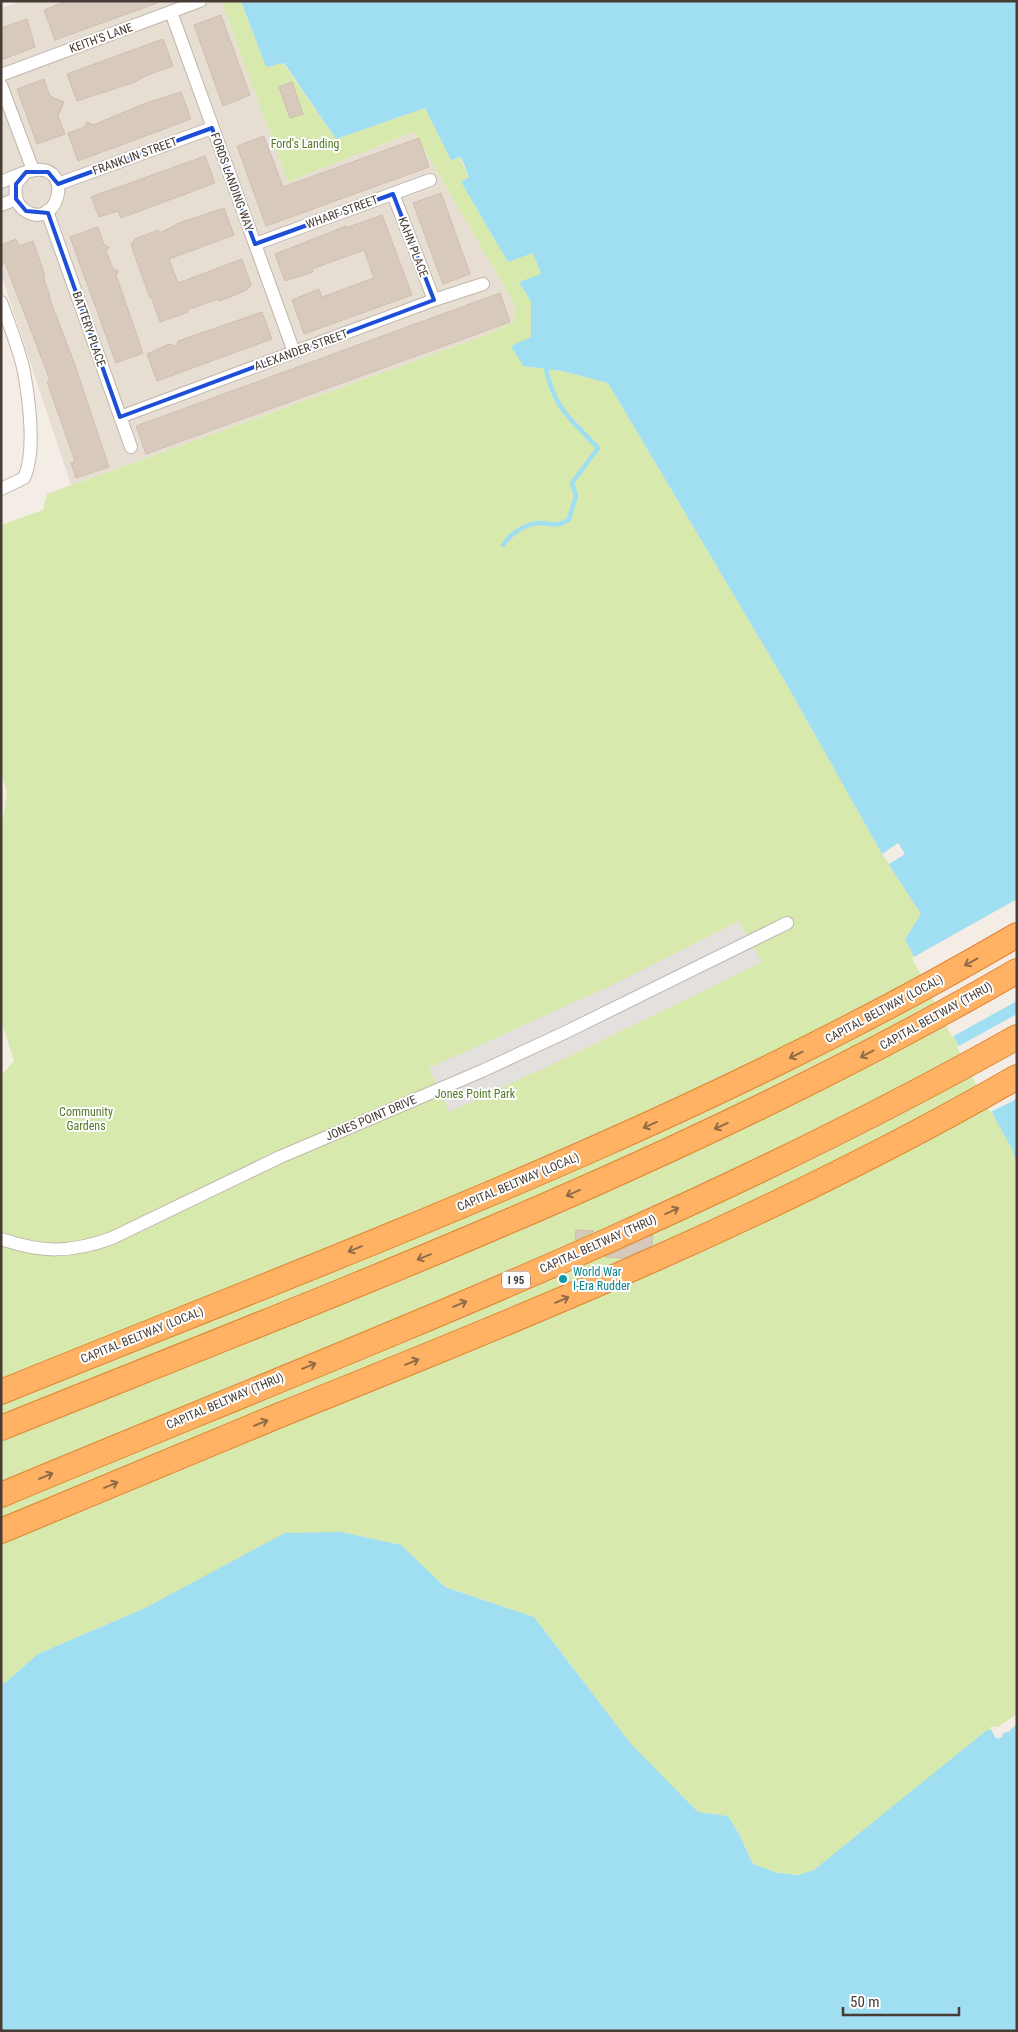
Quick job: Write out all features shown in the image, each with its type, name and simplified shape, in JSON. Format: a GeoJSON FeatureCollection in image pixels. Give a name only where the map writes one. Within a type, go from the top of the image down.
{"type":"FeatureCollection","features":[{"type":"Feature","properties":{"kind":"highway","name":"CAPITAL BELTWAY (LOCAL)"},"geometry":{"type":"LineString","coordinates":[[1,1392],[572,1160],[701,1102],[832,1037],[1017,936]]}},
{"type":"Feature","properties":{"kind":"highway","name":"CAPITAL BELTWAY (THRU)"},"geometry":{"type":"LineString","coordinates":[[1,1428],[464,1241],[580,1190],[845,1066],[1017,971]]}},
{"type":"Feature","properties":{"kind":"highway","name":"CAPITAL BELTWAY (THRU)"},"geometry":{"type":"LineString","coordinates":[[1,1495],[481,1296],[626,1232],[732,1183],[862,1119],[958,1070],[1017,1037]]}},
{"type":"Feature","properties":{"kind":"highway"},"geometry":{"type":"LineString","coordinates":[[1,1531],[641,1266],[768,1208],[900,1142],[1017,1077]]}},
{"type":"Feature","properties":{"kind":"street","name":"KEITH'S LANE"},"geometry":{"type":"LineString","coordinates":[[1,75],[200,1]]}},
{"type":"Feature","properties":{"kind":"street","name":"FORDS LANDING WAY"},"geometry":{"type":"LineString","coordinates":[[171,12],[294,352]]}},
{"type":"Feature","properties":{"kind":"street"},"geometry":{"type":"LineString","coordinates":[[1,85],[30,171]]}},
{"type":"Feature","properties":{"kind":"street","name":"FRANKLIN STREET"},"geometry":{"type":"LineString","coordinates":[[58,184],[212,128]]}},
{"type":"Feature","properties":{"kind":"street"},"geometry":{"type":"LineString","coordinates":[[1,182],[30,171],[48,172],[58,184],[59,193],[58,200],[47,211],[33,213],[26,211],[16,199],[16,184],[30,171]]}},
{"type":"Feature","properties":{"kind":"street","name":"WHARF STREET"},"geometry":{"type":"LineString","coordinates":[[255,244],[430,180]]}},
{"type":"Feature","properties":{"kind":"street","name":"KAHN PLACE"},"geometry":{"type":"LineString","coordinates":[[393,194],[434,300]]}},
{"type":"Feature","properties":{"kind":"street"},"geometry":{"type":"LineString","coordinates":[[1,205],[16,199]]}},
{"type":"Feature","properties":{"kind":"street","name":"BATTERY PLACE"},"geometry":{"type":"LineString","coordinates":[[47,211],[131,447]]}},
{"type":"Feature","properties":{"kind":"street","name":"ALEXANDER STREET"},"geometry":{"type":"LineString","coordinates":[[120,417],[434,300],[483,284]]}},
{"type":"Feature","properties":{"kind":"street"},"geometry":{"type":"LineString","coordinates":[[1,302],[23,371],[30,431],[29,467],[24,478],[1,489]]}},
{"type":"Feature","properties":{"kind":"street","name":"JONES POINT DRIVE"},"geometry":{"type":"LineString","coordinates":[[1,1239],[33,1248],[57,1250],[85,1247],[112,1238],[280,1156],[482,1071],[566,1032],[787,923]]}},
{"type":"Feature","properties":{"kind":"highlighted area"},"geometry":{"type":"Polygon","coordinates":[[[212,128],[255,244],[393,194],[434,300],[120,417],[48,213],[26,211],[16,199],[16,184],[26,172],[48,172],[58,184],[212,128]]]}},
{"type":"Feature","properties":{"kind":"shaded area"},"geometry":{"type":"Polygon","coordinates":[[[22,1],[221,1],[288,182],[414,132],[515,305],[514,322],[486,335],[71,485],[1,274],[1,8],[22,1]]]}},
{"type":"Feature","properties":{"kind":"shaded area"},"geometry":{"type":"Polygon","coordinates":[[[739,921],[762,962],[570,1056],[449,1112],[429,1068],[617,983],[739,921]]]}},
{"type":"Feature","properties":{"kind":"green space","name":"Jones Point Park"},"geometry":{"type":"Polygon","coordinates":[[[221,1],[241,1],[266,67],[283,63],[336,139],[425,108],[451,160],[460,157],[469,178],[461,182],[508,262],[533,253],[541,275],[519,282],[531,302],[531,337],[523,366],[562,371],[608,383],[783,678],[882,854],[921,914],[905,939],[1013,1151],[1017,1166],[1017,1716],[814,1870],[805,1873],[783,1874],[753,1864],[728,1816],[698,1812],[631,1744],[534,1617],[445,1587],[400,1545],[341,1532],[145,1608],[38,1654],[1,1686],[1,1076],[14,1061],[1,1020],[1,819],[3,818],[7,793],[1,770],[1,525],[43,510],[47,494],[486,335],[514,322],[515,305],[414,132],[288,182],[221,1]]]}},
{"type":"Feature","properties":{"kind":"water"},"geometry":{"type":"Polygon","coordinates":[[[241,1],[1017,1],[1017,1166],[1013,1151],[905,939],[921,914],[882,854],[783,678],[608,383],[562,371],[523,366],[511,346],[531,337],[531,302],[519,282],[541,274],[533,253],[508,262],[461,182],[469,177],[461,157],[451,160],[425,108],[336,139],[284,63],[266,67],[241,1]]]}},
{"type":"Feature","properties":{"kind":"water"},"geometry":{"type":"Polygon","coordinates":[[[341,1532],[401,1545],[445,1587],[534,1617],[631,1744],[698,1812],[728,1816],[753,1864],[778,1873],[798,1875],[814,1870],[987,1730],[999,1730],[1017,1716],[1017,2031],[1,2031],[1,1686],[38,1654],[145,1608],[285,1533],[341,1532]]]}},
{"type":"Feature","properties":{"kind":"pier"},"geometry":{"type":"Polygon","coordinates":[[[898,843],[905,854],[889,864],[882,854],[898,843]]]}},
{"type":"Feature","properties":{"kind":"pier"},"geometry":{"type":"Polygon","coordinates":[[[1017,899],[1017,1001],[952,1037],[912,958],[1017,899]]]}},
{"type":"Feature","properties":{"kind":"pier"},"geometry":{"type":"Polygon","coordinates":[[[1017,1014],[1017,1099],[990,1112],[957,1047],[1017,1014]]]}},
{"type":"Feature","properties":{"kind":"pier"},"geometry":{"type":"Polygon","coordinates":[[[1017,1714],[1017,1724],[1008,1732],[1003,1733],[1002,1737],[998,1739],[995,1737],[990,1727],[998,1727],[1017,1714]]]}},
{"type":"Feature","properties":{"kind":"building"},"geometry":{"type":"Polygon","coordinates":[[[67,1],[157,1],[157,3],[55,40],[44,10],[67,1]]]}},
{"type":"Feature","properties":{"kind":"building"},"geometry":{"type":"Polygon","coordinates":[[[221,15],[250,95],[223,106],[194,25],[221,15]]]}},
{"type":"Feature","properties":{"kind":"building"},"geometry":{"type":"Polygon","coordinates":[[[27,19],[35,47],[1,60],[1,28],[27,19]]]}},
{"type":"Feature","properties":{"kind":"building"},"geometry":{"type":"Polygon","coordinates":[[[163,39],[173,66],[145,76],[135,82],[77,101],[67,74],[163,39]]]}},
{"type":"Feature","properties":{"kind":"building"},"geometry":{"type":"Polygon","coordinates":[[[44,79],[50,96],[64,102],[58,116],[65,134],[37,144],[17,89],[44,79]]]}},
{"type":"Feature","properties":{"kind":"building"},"geometry":{"type":"Polygon","coordinates":[[[292,82],[303,114],[290,118],[279,87],[292,82]]]}},
{"type":"Feature","properties":{"kind":"building"},"geometry":{"type":"Polygon","coordinates":[[[181,92],[191,119],[78,161],[68,133],[85,127],[87,122],[93,125],[149,102],[181,92]]]}},
{"type":"Feature","properties":{"kind":"building"},"geometry":{"type":"Polygon","coordinates":[[[264,136],[283,187],[419,138],[429,167],[266,226],[237,146],[264,136]]]}},
{"type":"Feature","properties":{"kind":"building"},"geometry":{"type":"Polygon","coordinates":[[[205,156],[215,183],[121,218],[118,211],[99,217],[91,197],[205,156]]]}},
{"type":"Feature","properties":{"kind":"building"},"geometry":{"type":"Polygon","coordinates":[[[441,193],[470,274],[443,284],[413,203],[441,193]]]}},
{"type":"Feature","properties":{"kind":"building"},"geometry":{"type":"Polygon","coordinates":[[[224,208],[234,235],[169,259],[178,283],[242,259],[251,284],[248,289],[228,298],[218,301],[218,299],[160,322],[131,245],[135,239],[158,230],[160,233],[179,223],[224,208]]]}},
{"type":"Feature","properties":{"kind":"building"},"geometry":{"type":"Polygon","coordinates":[[[382,215],[412,295],[304,334],[292,300],[319,289],[322,297],[374,278],[364,250],[312,269],[313,272],[285,281],[275,254],[346,226],[346,228],[382,215]]]}},
{"type":"Feature","properties":{"kind":"building"},"geometry":{"type":"Polygon","coordinates":[[[98,227],[104,245],[109,247],[106,251],[113,269],[118,271],[116,275],[143,353],[116,363],[70,237],[98,227]]]}},
{"type":"Feature","properties":{"kind":"building"},"geometry":{"type":"Polygon","coordinates":[[[16,239],[19,246],[33,241],[45,276],[43,276],[49,297],[75,365],[109,467],[76,478],[71,463],[75,461],[47,382],[50,380],[5,263],[1,265],[1,245],[16,239]]]}},
{"type":"Feature","properties":{"kind":"building"},"geometry":{"type":"Polygon","coordinates":[[[500,293],[510,322],[146,454],[136,426],[500,293]]]}},
{"type":"Feature","properties":{"kind":"building"},"geometry":{"type":"Polygon","coordinates":[[[262,312],[272,339],[157,381],[147,354],[169,344],[176,346],[178,341],[262,312]]]}},
{"type":"Feature","properties":{"kind":"building"},"geometry":{"type":"Polygon","coordinates":[[[576,1230],[594,1231],[575,1240],[576,1230]]]}},
{"type":"Feature","properties":{"kind":"building"},"geometry":{"type":"Polygon","coordinates":[[[653,1235],[652,1245],[649,1247],[623,1258],[605,1257],[653,1235]]]}},
{"type":"Feature","properties":{"kind":"waterway"},"geometry":{"type":"LineString","coordinates":[[503,545],[515,532],[530,525],[536,523],[559,524],[569,519],[576,496],[572,483],[598,448],[572,421],[559,404],[554,395],[546,369]]}},
{"type":"Feature","properties":{"kind":"place","name":"World War I-Era Rudder"},"geometry":{"type":"Point","coordinates":[563,1279]}},
{"type":"Feature","properties":{"kind":"park label","name":"Ford's Landing"},"geometry":{"type":"Point","coordinates":[305,144]}},
{"type":"Feature","properties":{"kind":"park label","name":"Community Gardens"},"geometry":{"type":"Point","coordinates":[86,1119]}}]}
